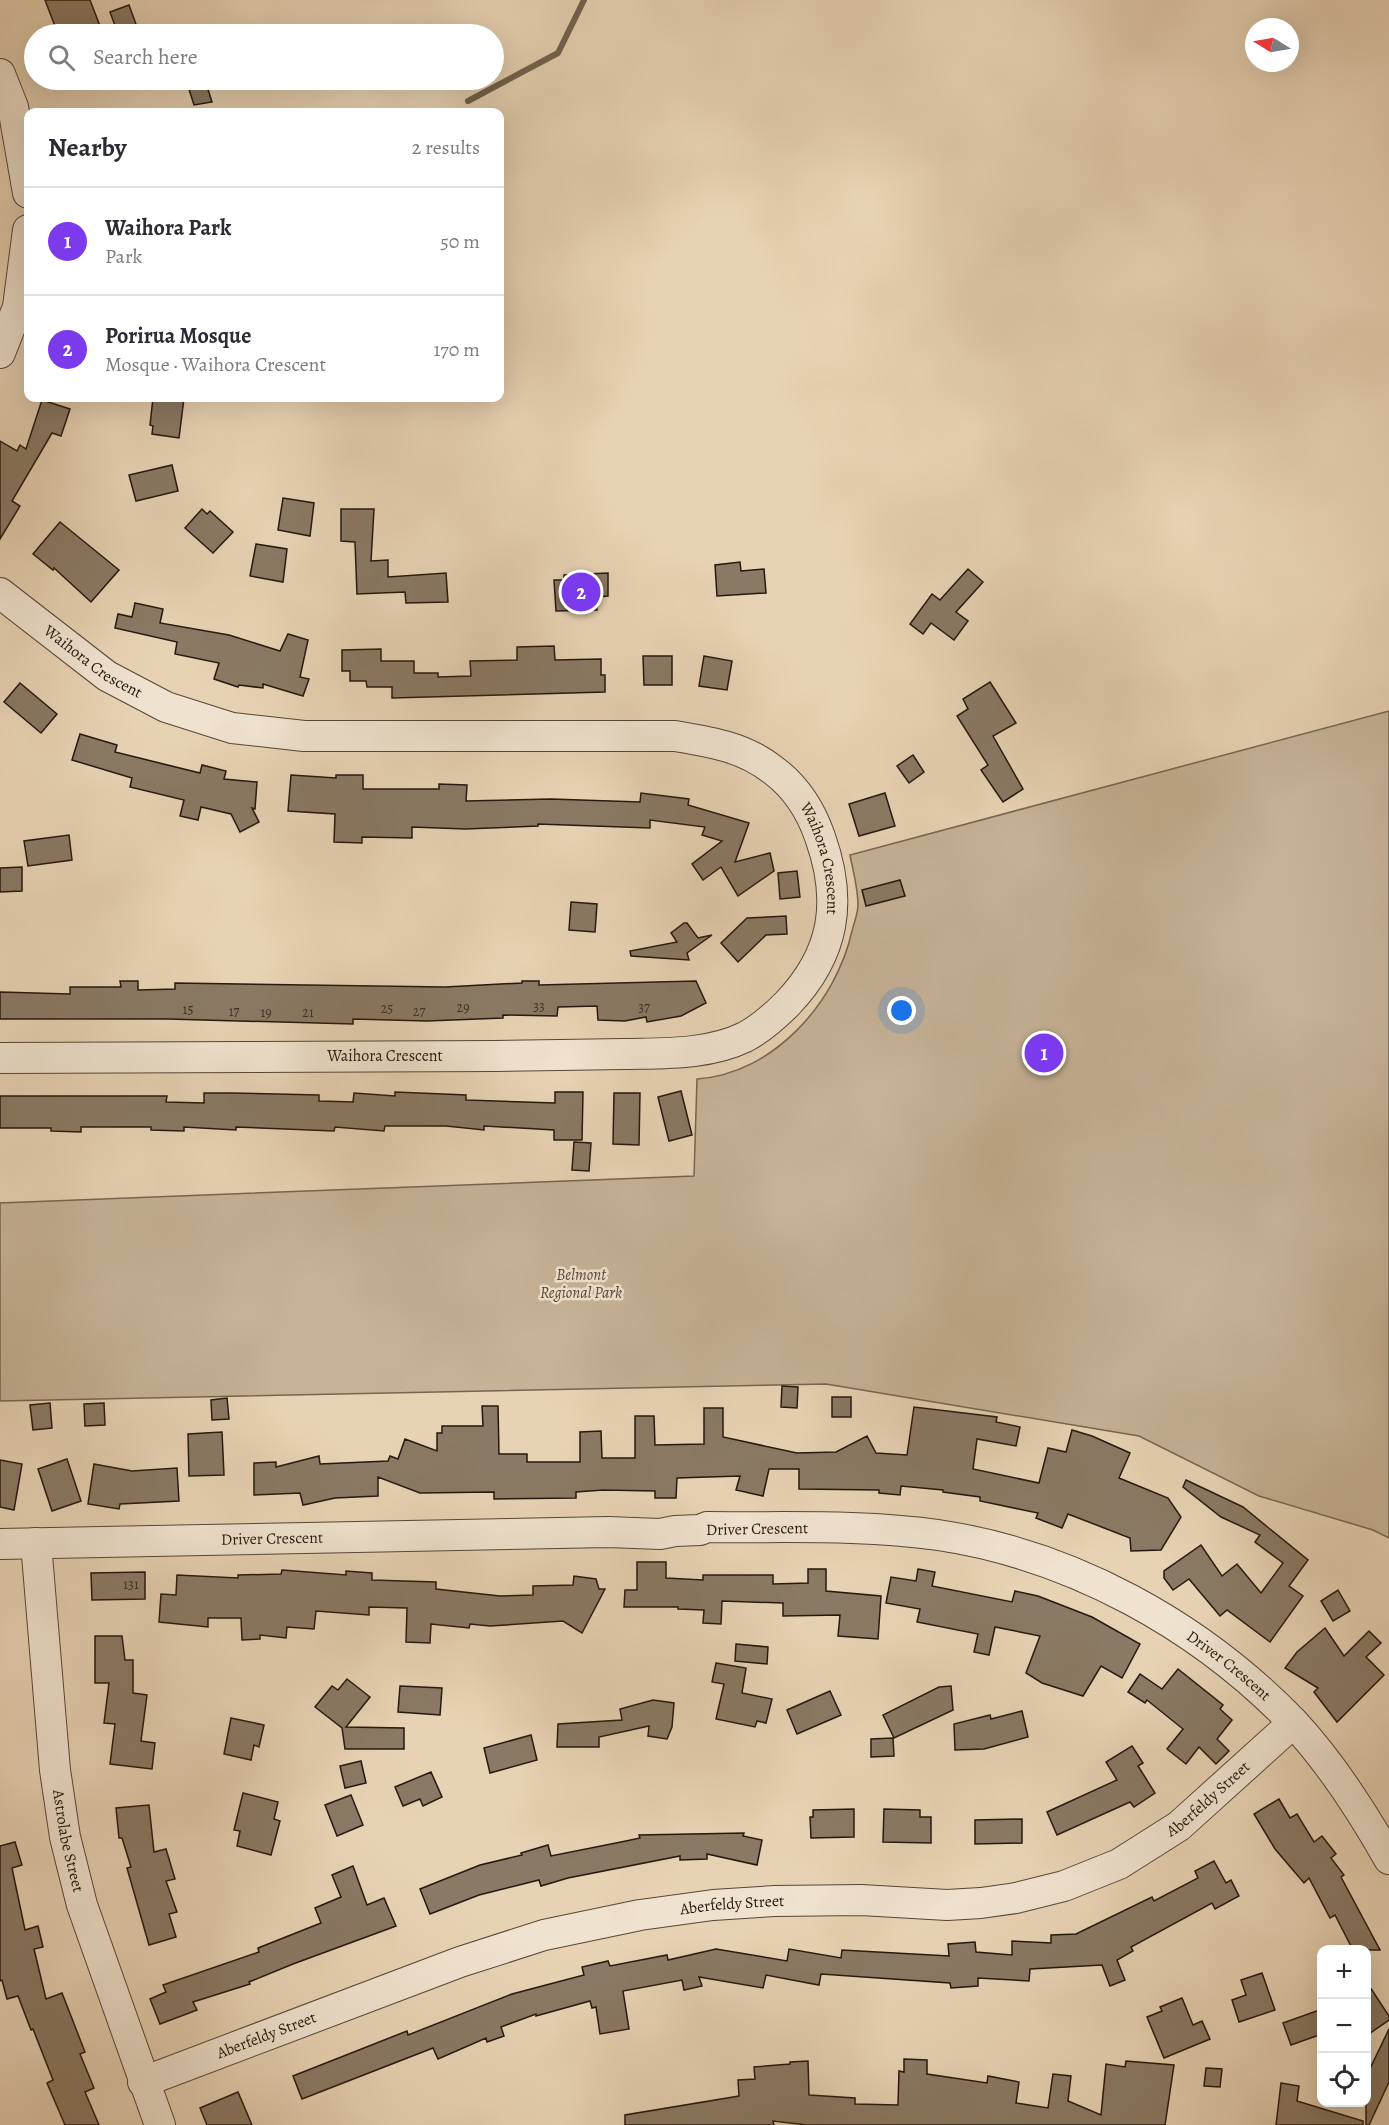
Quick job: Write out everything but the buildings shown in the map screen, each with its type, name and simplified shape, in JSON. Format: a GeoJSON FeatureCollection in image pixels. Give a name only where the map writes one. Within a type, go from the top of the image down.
{"type":"FeatureCollection","features":[{"type":"Feature","properties":{"kind":"street"},"geometry":{"type":"LineString","coordinates":[[0,74],[13,107],[24,170]]}},
{"type":"Feature","properties":{"kind":"street"},"geometry":{"type":"LineString","coordinates":[[0,353],[18,307],[24,261]]}},
{"type":"Feature","properties":{"kind":"street","name":"Waihora Crescent"},"geometry":{"type":"LineString","coordinates":[[0,593],[107,676],[166,707],[232,728],[304,736],[675,736],[726,745],[745,752],[774,771],[794,789],[813,816],[831,874],[833,894],[833,913],[826,944],[807,982],[778,1012],[746,1037],[701,1051],[591,1055],[0,1058]]}},
{"type":"Feature","properties":{"kind":"street","name":"Driver Crescent"},"geometry":{"type":"LineString","coordinates":[[0,1544],[596,1532],[660,1534],[700,1530],[706,1527],[873,1529],[939,1535],[1013,1552],[1112,1590],[1194,1638],[1259,1690],[1293,1723],[1343,1785],[1389,1859]]}},
{"type":"Feature","properties":{"kind":"street","name":"Astrolabe Street"},"geometry":{"type":"LineString","coordinates":[[36,1543],[55,1770],[65,1837],[81,1905],[96,1940],[143,2082],[160,2125]]}},
{"type":"Feature","properties":{"kind":"street","name":"Aberfeldy Street"},"geometry":{"type":"LineString","coordinates":[[143,2082],[460,1962],[544,1935],[640,1915],[713,1905],[775,1901],[861,1900],[947,1905],[1016,1898],[1065,1886],[1119,1864],[1179,1826],[1293,1723]]}},
{"type":"Feature","properties":{"kind":"green space","name":"Belmont Regional Park"},"geometry":{"type":"Polygon","coordinates":[[[1389,711],[1389,1538],[1373,1530],[1259,1496],[1139,1436],[826,1384],[0,1401],[0,1203],[694,1176],[697,1079],[725,1074],[751,1064],[775,1049],[797,1030],[832,984],[844,958],[858,908],[850,855],[1389,711]]]}},
{"type":"Feature","properties":{"kind":"waterway"},"geometry":{"type":"LineString","coordinates":[[504,82],[558,53],[584,0]]}},
{"type":"Feature","properties":{"kind":"waterway"},"geometry":{"type":"LineString","coordinates":[[468,101],[489,90]]}},
{"type":"Feature","properties":{"kind":"place","name":"Porirua Mosque"},"geometry":{"type":"Point","coordinates":[581,592]}},
{"type":"Feature","properties":{"kind":"place","name":"Waihora Park"},"geometry":{"type":"Point","coordinates":[1044,1053]}}]}
